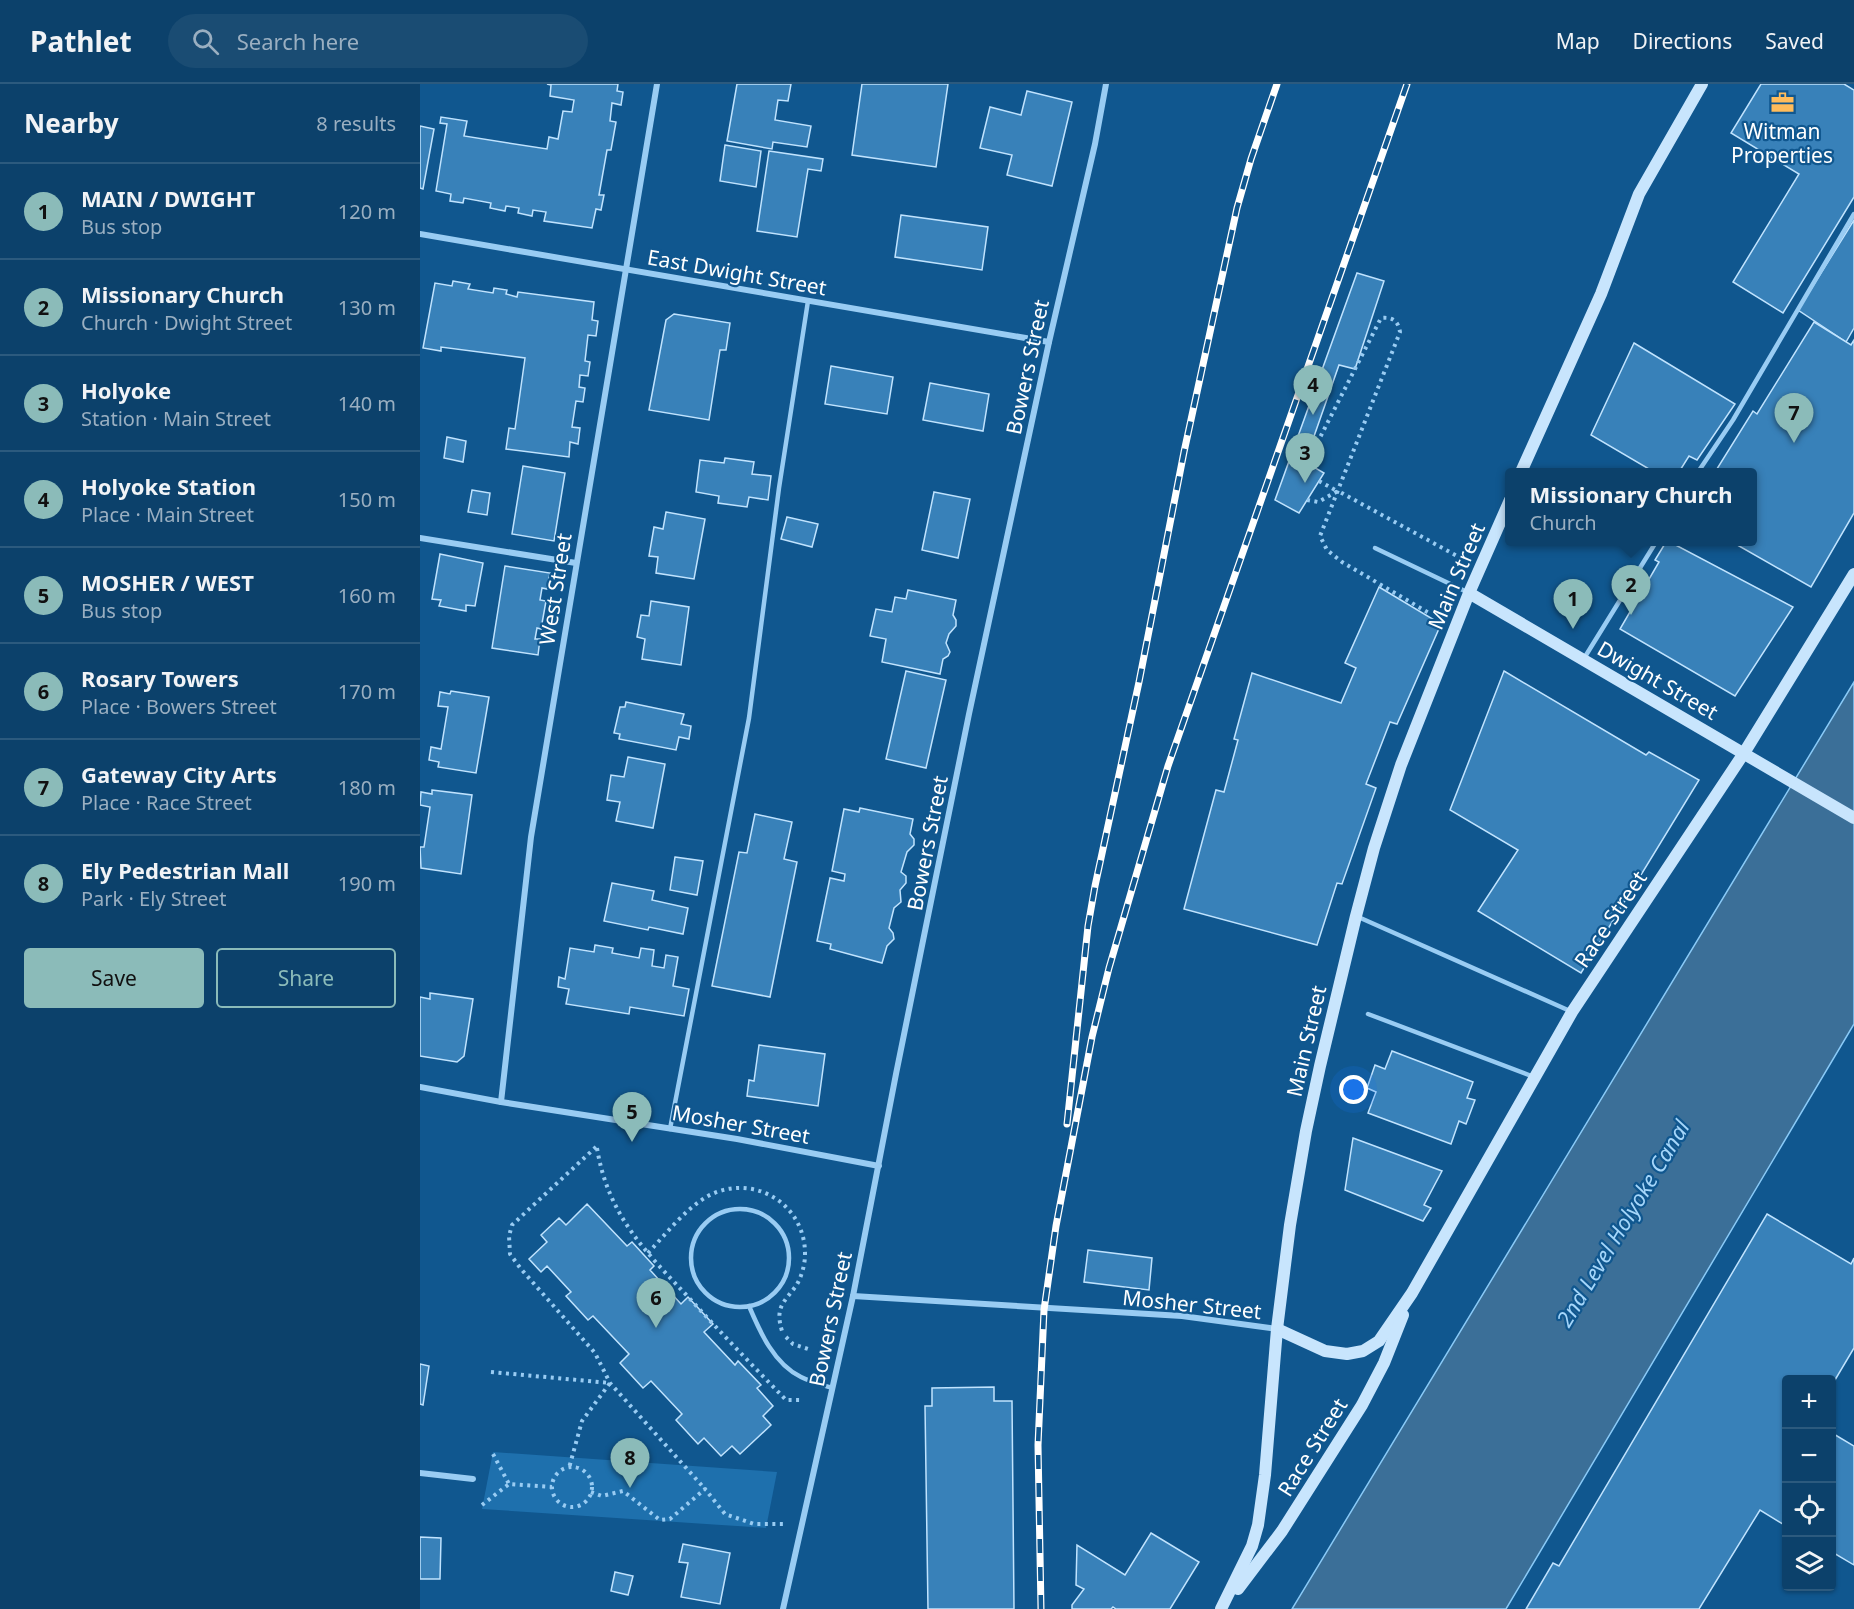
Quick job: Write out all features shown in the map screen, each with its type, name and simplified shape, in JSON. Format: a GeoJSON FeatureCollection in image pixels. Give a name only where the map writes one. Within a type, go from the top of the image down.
{"type":"FeatureCollection","features":[{"type":"Feature","properties":{"kind":"street","name":"West Street"},"geometry":{"type":"LineString","coordinates":[[501,1102],[531,837],[657,84]]}},
{"type":"Feature","properties":{"kind":"street","name":"Bowers Street"},"geometry":{"type":"LineString","coordinates":[[783,1609],[853,1296],[969,714],[1049,342],[1095,144],[1106,84]]}},
{"type":"Feature","properties":{"kind":"street"},"geometry":{"type":"LineString","coordinates":[[1523,468],[1601,294],[1639,194],[1702,84]]}},
{"type":"Feature","properties":{"kind":"street","name":"East Dwight Street"},"geometry":{"type":"LineString","coordinates":[[420,234],[1049,342]]}},
{"type":"Feature","properties":{"kind":"street","name":"Main Street"},"geometry":{"type":"LineString","coordinates":[[1222,1609],[1243,1568],[1258,1525],[1265,1475],[1277,1329],[1290,1225],[1306,1131],[1334,1001],[1374,848],[1401,765],[1469,593],[1505,509]]}},
{"type":"Feature","properties":{"kind":"street"},"geometry":{"type":"LineString","coordinates":[[420,538],[576,563]]}},
{"type":"Feature","properties":{"kind":"street","name":"Race Street"},"geometry":{"type":"LineString","coordinates":[[1277,1329],[1325,1351],[1347,1354],[1363,1351],[1379,1341],[1412,1293],[1572,1012],[1744,753],[1854,574]]}},
{"type":"Feature","properties":{"kind":"street","name":"Dwight Street"},"geometry":{"type":"LineString","coordinates":[[1469,593],[1854,818]]}},
{"type":"Feature","properties":{"kind":"street","name":"Mosher Street"},"geometry":{"type":"LineString","coordinates":[[420,1087],[879,1166]]}},
{"type":"Feature","properties":{"kind":"street","name":"Race Street"},"geometry":{"type":"LineString","coordinates":[[1222,1609],[1282,1531],[1362,1405],[1384,1363],[1412,1293]]}},
{"type":"Feature","properties":{"kind":"street","name":"Mosher Street"},"geometry":{"type":"LineString","coordinates":[[853,1296],[1182,1316],[1277,1329]]}},
{"type":"Feature","properties":{"kind":"street"},"geometry":{"type":"LineString","coordinates":[[420,1473],[474,1479]]}},
{"type":"Feature","properties":{"kind":"lane"},"geometry":{"type":"LineString","coordinates":[[1701,468],[1739,410],[1854,214]]}},
{"type":"Feature","properties":{"kind":"lane"},"geometry":{"type":"LineString","coordinates":[[670,1129],[749,718],[779,488],[808,301]]}},
{"type":"Feature","properties":{"kind":"lane"},"geometry":{"type":"LineString","coordinates":[[1583,660],[1654,546]]}},
{"type":"Feature","properties":{"kind":"lane","name":"Dwight Street"},"geometry":{"type":"LineString","coordinates":[[1375,548],[1469,593]]}},
{"type":"Feature","properties":{"kind":"lane"},"geometry":{"type":"LineString","coordinates":[[1356,916],[1572,1012]]}},
{"type":"Feature","properties":{"kind":"lane"},"geometry":{"type":"LineString","coordinates":[[1368,1014],[1534,1077]]}},
{"type":"Feature","properties":{"kind":"lane"},"geometry":{"type":"LineString","coordinates":[[733,1209],[750,1209],[766,1215],[779,1226],[787,1241],[790,1258],[787,1275],[778,1290],[765,1300],[749,1306],[734,1307],[718,1302],[706,1293],[696,1280],[692,1266],[691,1250],[696,1235],[705,1223],[718,1214],[733,1209]]}},
{"type":"Feature","properties":{"kind":"lane"},"geometry":{"type":"LineString","coordinates":[[749,1306],[769,1347],[784,1364],[798,1376],[832,1388]]}},
{"type":"Feature","properties":{"kind":"path"},"geometry":{"type":"LineString","coordinates":[[1307,463],[1380,318],[1390,317],[1395,320],[1400,332],[1320,536],[1327,550],[1342,562],[1430,613]]}},
{"type":"Feature","properties":{"kind":"path"},"geometry":{"type":"LineString","coordinates":[[1319,481],[1459,557]]}},
{"type":"Feature","properties":{"kind":"path"},"geometry":{"type":"LineString","coordinates":[[1306,500],[1318,502],[1338,491]]}},
{"type":"Feature","properties":{"kind":"path"},"geometry":{"type":"LineString","coordinates":[[801,1400],[786,1400],[634,1238],[608,1192],[596,1147],[512,1225],[509,1236],[510,1254],[521,1269],[596,1353],[610,1383],[725,1514],[754,1524],[802,1524]]}},
{"type":"Feature","properties":{"kind":"path"},"geometry":{"type":"LineString","coordinates":[[648,1253],[693,1207],[706,1197],[722,1190],[739,1188],[758,1190],[774,1196],[788,1207],[798,1223],[804,1241],[805,1257],[797,1284],[784,1299],[779,1323],[783,1334],[793,1344],[811,1350]]}},
{"type":"Feature","properties":{"kind":"path"},"geometry":{"type":"LineString","coordinates":[[491,1372],[610,1383]]}},
{"type":"Feature","properties":{"kind":"path"},"geometry":{"type":"LineString","coordinates":[[569,1468],[582,1420],[610,1383]]}},
{"type":"Feature","properties":{"kind":"path"},"geometry":{"type":"LineString","coordinates":[[493,1454],[509,1484]]}},
{"type":"Feature","properties":{"kind":"path"},"geometry":{"type":"LineString","coordinates":[[569,1468],[580,1469],[586,1473],[592,1485],[591,1492],[584,1503],[570,1507],[558,1501],[553,1494],[552,1487],[557,1474],[569,1468]]}},
{"type":"Feature","properties":{"kind":"path"},"geometry":{"type":"LineString","coordinates":[[482,1505],[509,1484],[552,1487]]}},
{"type":"Feature","properties":{"kind":"path"},"geometry":{"type":"LineString","coordinates":[[591,1492],[603,1496],[623,1491],[660,1520],[670,1519],[705,1489]]}},
{"type":"Feature","properties":{"kind":"shaded area"},"geometry":{"type":"Polygon","coordinates":[[[493,1452],[777,1472],[766,1528],[482,1509],[493,1452]]]}},
{"type":"Feature","properties":{"kind":"water","name":"2nd Level Holyoke Canal"},"geometry":{"type":"Polygon","coordinates":[[[1854,682],[1854,1024],[1506,1609],[1292,1609],[1854,682]]]}},
{"type":"Feature","properties":{"kind":"building"},"geometry":{"type":"Polygon","coordinates":[[[547,84],[618,84],[617,91],[623,92],[621,105],[612,103],[610,121],[616,122],[611,150],[607,150],[599,195],[604,195],[601,210],[596,209],[592,228],[544,221],[546,212],[533,210],[532,216],[518,213],[519,208],[506,206],[505,211],[490,208],[491,203],[464,198],[463,203],[450,201],[451,194],[436,191],[447,124],[440,123],[441,117],[467,121],[464,136],[547,149],[549,137],[558,139],[563,111],[572,112],[574,100],[550,96],[551,85],[547,84]]]}},
{"type":"Feature","properties":{"kind":"building"},"geometry":{"type":"Polygon","coordinates":[[[737,84],[791,84],[788,101],[778,100],[775,120],[811,126],[807,147],[773,142],[772,149],[727,141],[737,84]]]}},
{"type":"Feature","properties":{"kind":"building"},"geometry":{"type":"Polygon","coordinates":[[[862,84],[948,84],[936,167],[852,155],[862,84]]]}},
{"type":"Feature","properties":{"kind":"building"},"geometry":{"type":"Polygon","coordinates":[[[1761,84],[1844,84],[1854,90],[1854,197],[1783,313],[1733,282],[1799,174],[1731,133],[1761,84]]]}},
{"type":"Feature","properties":{"kind":"building"},"geometry":{"type":"Polygon","coordinates":[[[1027,91],[1072,102],[1052,186],[1007,175],[1012,155],[980,148],[990,107],[1021,115],[1027,91]]]}},
{"type":"Feature","properties":{"kind":"building"},"geometry":{"type":"Polygon","coordinates":[[[420,126],[434,129],[423,189],[420,188],[420,126]]]}},
{"type":"Feature","properties":{"kind":"building"},"geometry":{"type":"Polygon","coordinates":[[[725,145],[761,151],[756,187],[720,181],[725,145]]]}},
{"type":"Feature","properties":{"kind":"building"},"geometry":{"type":"Polygon","coordinates":[[[769,151],[823,159],[821,171],[808,169],[797,237],[757,231],[769,151]]]}},
{"type":"Feature","properties":{"kind":"building"},"geometry":{"type":"Polygon","coordinates":[[[901,215],[988,227],[982,270],[895,257],[901,215]]]}},
{"type":"Feature","properties":{"kind":"building"},"geometry":{"type":"Polygon","coordinates":[[[1854,220],[1854,328],[1846,342],[1798,310],[1854,220]]]}},
{"type":"Feature","properties":{"kind":"building"},"geometry":{"type":"Polygon","coordinates":[[[1357,273],[1384,281],[1355,369],[1339,365],[1305,462],[1324,473],[1299,513],[1275,500],[1357,273]]]}},
{"type":"Feature","properties":{"kind":"building"},"geometry":{"type":"Polygon","coordinates":[[[453,281],[470,284],[468,289],[493,293],[494,288],[507,290],[506,294],[517,297],[518,292],[594,302],[592,320],[598,321],[596,336],[588,335],[585,361],[590,362],[588,376],[580,375],[579,387],[585,388],[583,402],[576,401],[572,427],[580,428],[578,444],[570,442],[569,457],[506,449],[509,428],[515,429],[525,358],[441,347],[441,351],[423,348],[435,283],[452,286],[453,281]]]}},
{"type":"Feature","properties":{"kind":"building"},"geometry":{"type":"Polygon","coordinates":[[[674,314],[730,323],[726,350],[720,350],[709,420],[649,410],[666,320],[674,314]]]}},
{"type":"Feature","properties":{"kind":"building"},"geometry":{"type":"Polygon","coordinates":[[[1814,322],[1851,345],[1854,340],[1854,513],[1811,587],[1739,546],[1757,546],[1757,468],[1717,468],[1753,411],[1757,414],[1814,322]]]}},
{"type":"Feature","properties":{"kind":"building"},"geometry":{"type":"Polygon","coordinates":[[[1634,343],[1735,404],[1697,460],[1689,456],[1682,468],[1647,468],[1591,435],[1634,343]]]}},
{"type":"Feature","properties":{"kind":"building"},"geometry":{"type":"Polygon","coordinates":[[[831,366],[893,377],[887,414],[825,404],[831,366]]]}},
{"type":"Feature","properties":{"kind":"building"},"geometry":{"type":"Polygon","coordinates":[[[930,383],[989,394],[983,431],[923,420],[930,383]]]}},
{"type":"Feature","properties":{"kind":"building"},"geometry":{"type":"Polygon","coordinates":[[[447,437],[466,441],[463,462],[444,458],[447,437]]]}},
{"type":"Feature","properties":{"kind":"building"},"geometry":{"type":"Polygon","coordinates":[[[725,458],[754,462],[752,474],[771,476],[768,500],[749,497],[747,507],[718,503],[719,496],[696,492],[700,460],[724,463],[725,458]]]}},
{"type":"Feature","properties":{"kind":"building"},"geometry":{"type":"Polygon","coordinates":[[[523,466],[565,473],[554,541],[512,534],[523,466]]]}},
{"type":"Feature","properties":{"kind":"building"},"geometry":{"type":"Polygon","coordinates":[[[472,490],[490,493],[487,515],[468,512],[472,490]]]}},
{"type":"Feature","properties":{"kind":"building"},"geometry":{"type":"Polygon","coordinates":[[[934,492],[970,499],[958,558],[922,550],[934,492]]]}},
{"type":"Feature","properties":{"kind":"building"},"geometry":{"type":"Polygon","coordinates":[[[666,512],[705,519],[694,579],[656,573],[658,557],[649,556],[654,527],[663,529],[666,512]]]}},
{"type":"Feature","properties":{"kind":"building"},"geometry":{"type":"Polygon","coordinates":[[[787,517],[818,524],[812,547],[781,539],[787,517]]]}},
{"type":"Feature","properties":{"kind":"building"},"geometry":{"type":"Polygon","coordinates":[[[1664,546],[1678,546],[1793,607],[1735,696],[1620,629],[1659,562],[1655,560],[1664,546]]]}},
{"type":"Feature","properties":{"kind":"building"},"geometry":{"type":"Polygon","coordinates":[[[440,554],[483,563],[475,606],[466,605],[466,611],[439,606],[441,600],[432,599],[440,554]]]}},
{"type":"Feature","properties":{"kind":"building"},"geometry":{"type":"Polygon","coordinates":[[[505,566],[550,573],[547,589],[542,588],[540,600],[546,601],[541,629],[537,628],[535,639],[540,639],[538,655],[492,648],[505,566]]]}},
{"type":"Feature","properties":{"kind":"building"},"geometry":{"type":"Polygon","coordinates":[[[1379,587],[1441,624],[1397,724],[1390,722],[1366,784],[1376,788],[1342,884],[1337,883],[1317,945],[1184,909],[1216,790],[1224,792],[1238,740],[1234,739],[1252,673],[1341,703],[1356,668],[1345,663],[1379,587]]]}},
{"type":"Feature","properties":{"kind":"building"},"geometry":{"type":"Polygon","coordinates":[[[908,590],[956,600],[953,615],[956,626],[949,634],[946,643],[950,652],[943,659],[940,674],[882,662],[886,639],[870,636],[876,609],[892,612],[895,597],[906,599],[908,590]]]}},
{"type":"Feature","properties":{"kind":"building"},"geometry":{"type":"Polygon","coordinates":[[[651,601],[689,607],[681,665],[642,659],[645,639],[637,637],[641,615],[649,616],[651,601]]]}},
{"type":"Feature","properties":{"kind":"building"},"geometry":{"type":"Polygon","coordinates":[[[906,671],[946,680],[926,768],[886,759],[906,671]]]}},
{"type":"Feature","properties":{"kind":"building"},"geometry":{"type":"Polygon","coordinates":[[[1504,671],[1646,755],[1649,752],[1699,780],[1581,973],[1478,911],[1518,850],[1450,810],[1504,671]]]}},
{"type":"Feature","properties":{"kind":"building"},"geometry":{"type":"Polygon","coordinates":[[[451,691],[489,697],[476,773],[438,767],[439,762],[429,760],[431,747],[441,749],[448,707],[438,706],[440,692],[450,694],[451,691]]]}},
{"type":"Feature","properties":{"kind":"building"},"geometry":{"type":"Polygon","coordinates":[[[626,702],[684,714],[681,724],[691,726],[689,739],[679,737],[676,750],[619,739],[620,734],[614,733],[620,707],[625,707],[626,702]]]}},
{"type":"Feature","properties":{"kind":"building"},"geometry":{"type":"Polygon","coordinates":[[[628,757],[665,764],[653,828],[616,821],[620,802],[607,800],[611,775],[624,777],[628,757]]]}},
{"type":"Feature","properties":{"kind":"building"},"geometry":{"type":"Polygon","coordinates":[[[432,790],[472,795],[461,874],[421,868],[420,847],[424,847],[430,807],[420,805],[421,792],[432,794],[432,790]]]}},
{"type":"Feature","properties":{"kind":"building"},"geometry":{"type":"Polygon","coordinates":[[[860,808],[913,819],[910,834],[914,839],[914,845],[907,852],[901,872],[906,876],[906,883],[900,890],[901,902],[894,908],[889,928],[894,939],[887,946],[882,963],[830,949],[831,944],[817,941],[830,878],[844,881],[845,874],[832,871],[844,809],[859,812],[860,808]]]}},
{"type":"Feature","properties":{"kind":"building"},"geometry":{"type":"Polygon","coordinates":[[[755,814],[792,822],[784,859],[797,862],[770,997],[712,986],[739,852],[747,853],[755,814]]]}},
{"type":"Feature","properties":{"kind":"building"},"geometry":{"type":"Polygon","coordinates":[[[675,857],[703,861],[697,895],[670,890],[675,857]]]}},
{"type":"Feature","properties":{"kind":"building"},"geometry":{"type":"Polygon","coordinates":[[[612,883],[654,891],[652,900],[688,908],[683,934],[604,921],[612,883]]]}},
{"type":"Feature","properties":{"kind":"building"},"geometry":{"type":"Polygon","coordinates":[[[595,945],[613,948],[612,953],[639,958],[641,948],[654,950],[652,966],[664,968],[666,955],[678,957],[673,986],[689,989],[684,1016],[630,1007],[629,1014],[566,1004],[569,989],[558,987],[559,977],[565,979],[570,948],[594,952],[595,945]]]}},
{"type":"Feature","properties":{"kind":"building"},"geometry":{"type":"Polygon","coordinates":[[[430,993],[473,999],[464,1056],[457,1062],[420,1056],[420,997],[430,999],[430,993]]]}},
{"type":"Feature","properties":{"kind":"building"},"geometry":{"type":"Polygon","coordinates":[[[759,1045],[825,1054],[818,1106],[747,1096],[749,1080],[754,1081],[759,1045]]]}},
{"type":"Feature","properties":{"kind":"building"},"geometry":{"type":"Polygon","coordinates":[[[1392,1051],[1473,1082],[1467,1098],[1475,1100],[1466,1124],[1459,1121],[1451,1144],[1368,1113],[1376,1092],[1367,1088],[1375,1065],[1385,1069],[1392,1051]]]}},
{"type":"Feature","properties":{"kind":"building"},"geometry":{"type":"Polygon","coordinates":[[[1353,1138],[1442,1171],[1424,1205],[1431,1208],[1423,1221],[1345,1190],[1353,1138]]]}},
{"type":"Feature","properties":{"kind":"building"},"geometry":{"type":"Polygon","coordinates":[[[587,1204],[627,1246],[632,1242],[654,1266],[650,1270],[681,1304],[688,1297],[713,1324],[704,1332],[735,1365],[738,1361],[761,1385],[757,1388],[773,1406],[763,1416],[771,1425],[740,1454],[732,1446],[721,1456],[704,1438],[698,1444],[676,1420],[682,1414],[651,1381],[643,1388],[620,1363],[629,1354],[593,1316],[588,1320],[566,1296],[571,1292],[547,1266],[541,1272],[529,1259],[547,1242],[541,1235],[559,1218],[566,1225],[587,1204]]]}},
{"type":"Feature","properties":{"kind":"building"},"geometry":{"type":"Polygon","coordinates":[[[1767,1214],[1851,1264],[1854,1258],[1854,1348],[1836,1378],[1836,1375],[1782,1375],[1782,1524],[1760,1510],[1699,1609],[1526,1609],[1553,1563],[1559,1566],[1767,1214]]]}},
{"type":"Feature","properties":{"kind":"building"},"geometry":{"type":"Polygon","coordinates":[[[1088,1250],[1152,1258],[1149,1290],[1084,1282],[1088,1250]]]}},
{"type":"Feature","properties":{"kind":"building"},"geometry":{"type":"Polygon","coordinates":[[[420,1364],[429,1366],[423,1405],[420,1404],[420,1364]]]}},
{"type":"Feature","properties":{"kind":"building"},"geometry":{"type":"Polygon","coordinates":[[[994,1387],[994,1401],[1012,1401],[1014,1609],[928,1609],[925,1406],[932,1406],[932,1388],[994,1387]]]}},
{"type":"Feature","properties":{"kind":"building"},"geometry":{"type":"Polygon","coordinates":[[[1836,1435],[1854,1446],[1854,1565],[1836,1554],[1836,1435]]]}},
{"type":"Feature","properties":{"kind":"building"},"geometry":{"type":"Polygon","coordinates":[[[1151,1533],[1199,1562],[1170,1609],[1116,1609],[1113,1607],[1111,1609],[1072,1609],[1072,1605],[1084,1589],[1076,1585],[1077,1545],[1125,1575],[1151,1533]]]}},
{"type":"Feature","properties":{"kind":"building"},"geometry":{"type":"Polygon","coordinates":[[[420,1537],[441,1538],[440,1579],[420,1579],[420,1537]]]}},
{"type":"Feature","properties":{"kind":"building"},"geometry":{"type":"Polygon","coordinates":[[[683,1544],[730,1553],[720,1604],[681,1597],[688,1563],[679,1562],[683,1544]]]}},
{"type":"Feature","properties":{"kind":"building"},"geometry":{"type":"Polygon","coordinates":[[[615,1572],[633,1576],[628,1595],[611,1591],[615,1572]]]}},
{"type":"Feature","properties":{"kind":"railway"},"geometry":{"type":"LineString","coordinates":[[1067,1124],[1088,926],[1095,886],[1139,682],[1184,452],[1237,208],[1277,84]]}},
{"type":"Feature","properties":{"kind":"railway"},"geometry":{"type":"LineString","coordinates":[[1041,1609],[1038,1445],[1044,1310],[1056,1226],[1092,1037],[1109,968],[1168,766],[1407,84]]}},
{"type":"Feature","properties":{"kind":"place","name":"Witman Properties"},"geometry":{"type":"Point","coordinates":[1782,103]}},
{"type":"Feature","properties":{"kind":"place","name":"Holyoke Station"},"geometry":{"type":"Point","coordinates":[1313,415]}},
{"type":"Feature","properties":{"kind":"place","name":"Gateway City Arts"},"geometry":{"type":"Point","coordinates":[1794,443]}},
{"type":"Feature","properties":{"kind":"place","name":"Holyoke"},"geometry":{"type":"Point","coordinates":[1305,483]}},
{"type":"Feature","properties":{"kind":"place","name":"Missionary Church"},"geometry":{"type":"Point","coordinates":[1631,615]}},
{"type":"Feature","properties":{"kind":"place","name":"MAIN / DWIGHT"},"geometry":{"type":"Point","coordinates":[1573,629]}},
{"type":"Feature","properties":{"kind":"place","name":"MOSHER / WEST"},"geometry":{"type":"Point","coordinates":[632,1142]}},
{"type":"Feature","properties":{"kind":"place","name":"Rosary Towers"},"geometry":{"type":"Point","coordinates":[656,1328]}},
{"type":"Feature","properties":{"kind":"place","name":"Ely Pedestrian Mall"},"geometry":{"type":"Point","coordinates":[630,1488]}}]}
